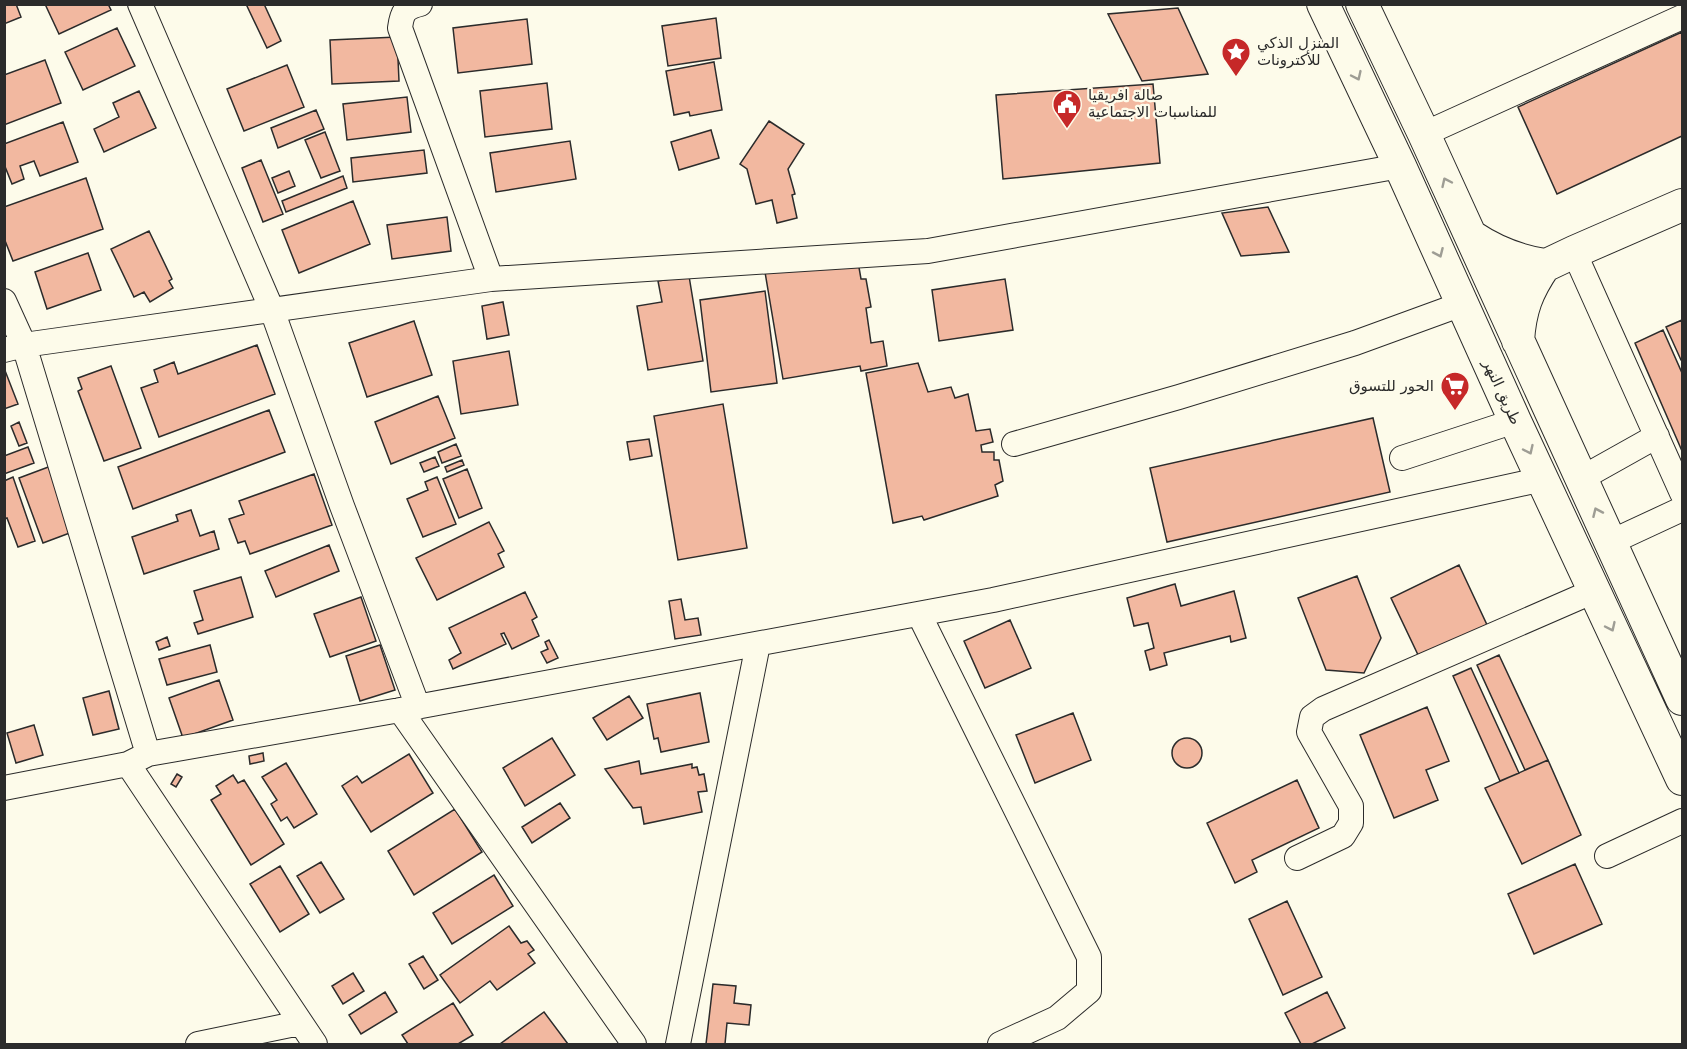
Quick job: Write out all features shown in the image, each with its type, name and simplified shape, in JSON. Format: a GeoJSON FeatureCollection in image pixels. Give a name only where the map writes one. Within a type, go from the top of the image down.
{"type":"FeatureCollection","features":[{"type":"Feature","properties":{"kind":"main road","name":"طريق النهر"},"geometry":{"type":"LineString","coordinates":[[1323,4],[1683,779]]}},
{"type":"Feature","properties":{"kind":"main road"},"geometry":{"type":"LineString","coordinates":[[1362,4],[1496,289],[1683,699]]}},
{"type":"Feature","properties":{"kind":"main road"},"geometry":{"type":"LineString","coordinates":[[1496,289],[1545,265],[1683,205]]}},
{"type":"Feature","properties":{"kind":"main road"},"geometry":{"type":"LineString","coordinates":[[1471,236],[1498,253],[1521,261],[1545,265]]}},
{"type":"Feature","properties":{"kind":"main road"},"geometry":{"type":"LineString","coordinates":[[1518,341],[1522,311],[1527,296],[1533,282],[1545,265]]}},
{"type":"Feature","properties":{"kind":"street"},"geometry":{"type":"LineString","coordinates":[[140,4],[272,310],[342,506],[409,709],[634,1044]]}},
{"type":"Feature","properties":{"kind":"street"},"geometry":{"type":"LineString","coordinates":[[420,4],[410,7],[402,15],[400,28],[490,279]]}},
{"type":"Feature","properties":{"kind":"street"},"geometry":{"type":"LineString","coordinates":[[1424,134],[1683,17]]}},
{"type":"Feature","properties":{"kind":"street"},"geometry":{"type":"LineString","coordinates":[[14,348],[490,279],[928,251],[1400,166]]}},
{"type":"Feature","properties":{"kind":"street"},"geometry":{"type":"LineString","coordinates":[[1574,252],[1683,493]]}},
{"type":"Feature","properties":{"kind":"street"},"geometry":{"type":"LineString","coordinates":[[4,301],[14,348],[138,759],[315,1044]]}},
{"type":"Feature","properties":{"kind":"street"},"geometry":{"type":"LineString","coordinates":[[1014,444],[1355,343],[1462,304]]}},
{"type":"Feature","properties":{"kind":"street"},"geometry":{"type":"LineString","coordinates":[[1402,458],[1515,421]]}},
{"type":"Feature","properties":{"kind":"street"},"geometry":{"type":"LineString","coordinates":[[1582,478],[1657,436]]}},
{"type":"Feature","properties":{"kind":"street"},"geometry":{"type":"LineString","coordinates":[[4,788],[138,759],[993,600],[1543,479]]}},
{"type":"Feature","properties":{"kind":"street"},"geometry":{"type":"LineString","coordinates":[[1611,542],[1683,509]]}},
{"type":"Feature","properties":{"kind":"street"},"geometry":{"type":"LineString","coordinates":[[1297,858],[1343,836],[1351,823],[1351,806],[1309,732],[1312,717],[1323,709],[1594,591]]}},
{"type":"Feature","properties":{"kind":"street"},"geometry":{"type":"LineString","coordinates":[[919,614],[1089,957],[1089,991],[1057,1018],[1000,1044]]}},
{"type":"Feature","properties":{"kind":"street"},"geometry":{"type":"LineString","coordinates":[[678,1044],[758,644]]}},
{"type":"Feature","properties":{"kind":"street"},"geometry":{"type":"LineString","coordinates":[[1606,856],[1683,821]]}},
{"type":"Feature","properties":{"kind":"street"},"geometry":{"type":"LineString","coordinates":[[198,1044],[300,1023]]}},
{"type":"Feature","properties":{"kind":"building"},"geometry":{"type":"Polygon","coordinates":[[[4,4],[16,4],[21,17],[4,24],[4,4]]]}},
{"type":"Feature","properties":{"kind":"building"},"geometry":{"type":"Polygon","coordinates":[[[45,4],[108,4],[111,10],[59,34],[45,4]]]}},
{"type":"Feature","properties":{"kind":"building"},"geometry":{"type":"Polygon","coordinates":[[[246,4],[264,4],[281,41],[267,48],[246,4]]]}},
{"type":"Feature","properties":{"kind":"building"},"geometry":{"type":"Polygon","coordinates":[[[1178,8],[1208,74],[1142,81],[1108,14],[1178,8]]]}},
{"type":"Feature","properties":{"kind":"building"},"geometry":{"type":"Polygon","coordinates":[[[716,18],[721,58],[668,66],[662,26],[716,18]]]}},
{"type":"Feature","properties":{"kind":"building"},"geometry":{"type":"Polygon","coordinates":[[[527,19],[532,64],[458,73],[453,28],[527,19]]]}},
{"type":"Feature","properties":{"kind":"building"},"geometry":{"type":"Polygon","coordinates":[[[117,28],[135,66],[83,90],[65,52],[117,28]]]}},
{"type":"Feature","properties":{"kind":"building"},"geometry":{"type":"Polygon","coordinates":[[[1682,32],[1682,136],[1557,194],[1518,107],[1682,32]]]}},
{"type":"Feature","properties":{"kind":"building"},"geometry":{"type":"Polygon","coordinates":[[[397,37],[399,81],[332,84],[330,40],[397,37]]]}},
{"type":"Feature","properties":{"kind":"building"},"geometry":{"type":"Polygon","coordinates":[[[45,60],[61,103],[4,125],[4,75],[45,60]]]}},
{"type":"Feature","properties":{"kind":"building"},"geometry":{"type":"Polygon","coordinates":[[[714,62],[722,110],[690,116],[689,112],[674,115],[666,71],[714,62]]]}},
{"type":"Feature","properties":{"kind":"building"},"geometry":{"type":"Polygon","coordinates":[[[287,65],[304,107],[244,131],[227,89],[287,65]]]}},
{"type":"Feature","properties":{"kind":"building"},"geometry":{"type":"Polygon","coordinates":[[[547,83],[552,129],[485,137],[480,91],[547,83]]]}},
{"type":"Feature","properties":{"kind":"building"},"geometry":{"type":"Polygon","coordinates":[[[1153,84],[1160,163],[1003,179],[996,95],[1153,84]]]}},
{"type":"Feature","properties":{"kind":"building"},"geometry":{"type":"Polygon","coordinates":[[[139,91],[156,128],[104,152],[94,129],[119,117],[113,103],[139,91]]]}},
{"type":"Feature","properties":{"kind":"building"},"geometry":{"type":"Polygon","coordinates":[[[407,97],[411,132],[347,140],[343,104],[407,97]]]}},
{"type":"Feature","properties":{"kind":"building"},"geometry":{"type":"Polygon","coordinates":[[[316,110],[324,129],[278,148],[271,128],[316,110]]]}},
{"type":"Feature","properties":{"kind":"building"},"geometry":{"type":"Polygon","coordinates":[[[769,121],[804,144],[788,169],[795,194],[792,195],[797,218],[777,223],[772,200],[756,204],[747,169],[740,164],[769,121]]]}},
{"type":"Feature","properties":{"kind":"building"},"geometry":{"type":"Polygon","coordinates":[[[63,122],[78,162],[40,176],[34,161],[20,166],[24,179],[12,184],[4,164],[4,144],[63,122]]]}},
{"type":"Feature","properties":{"kind":"building"},"geometry":{"type":"Polygon","coordinates":[[[711,130],[719,158],[679,170],[671,142],[711,130]]]}},
{"type":"Feature","properties":{"kind":"building"},"geometry":{"type":"Polygon","coordinates":[[[325,132],[340,171],[321,178],[305,140],[325,132]]]}},
{"type":"Feature","properties":{"kind":"building"},"geometry":{"type":"Polygon","coordinates":[[[570,141],[576,179],[496,192],[490,153],[570,141]]]}},
{"type":"Feature","properties":{"kind":"building"},"geometry":{"type":"Polygon","coordinates":[[[424,150],[427,173],[353,182],[351,158],[424,150]]]}},
{"type":"Feature","properties":{"kind":"building"},"geometry":{"type":"Polygon","coordinates":[[[261,160],[283,214],[263,222],[242,168],[261,160]]]}},
{"type":"Feature","properties":{"kind":"building"},"geometry":{"type":"Polygon","coordinates":[[[289,171],[295,186],[278,193],[272,178],[289,171]]]}},
{"type":"Feature","properties":{"kind":"building"},"geometry":{"type":"Polygon","coordinates":[[[343,176],[347,188],[286,212],[282,201],[343,176]]]}},
{"type":"Feature","properties":{"kind":"building"},"geometry":{"type":"Polygon","coordinates":[[[86,178],[103,229],[13,261],[4,238],[4,207],[86,178]]]}},
{"type":"Feature","properties":{"kind":"building"},"geometry":{"type":"Polygon","coordinates":[[[353,201],[370,244],[299,273],[282,230],[353,201]]]}},
{"type":"Feature","properties":{"kind":"building"},"geometry":{"type":"Polygon","coordinates":[[[1268,207],[1289,252],[1241,256],[1222,213],[1268,207]]]}},
{"type":"Feature","properties":{"kind":"building"},"geometry":{"type":"Polygon","coordinates":[[[447,217],[451,251],[392,259],[387,225],[447,217]]]}},
{"type":"Feature","properties":{"kind":"building"},"geometry":{"type":"Polygon","coordinates":[[[149,231],[172,279],[169,281],[173,288],[150,302],[144,292],[134,297],[111,249],[149,231]]]}},
{"type":"Feature","properties":{"kind":"building"},"geometry":{"type":"Polygon","coordinates":[[[88,253],[101,290],[47,309],[35,272],[88,253]]]}},
{"type":"Feature","properties":{"kind":"building"},"geometry":{"type":"Polygon","coordinates":[[[857,256],[861,279],[866,279],[871,307],[866,308],[871,343],[883,341],[887,366],[861,371],[860,366],[783,379],[765,272],[857,256]]]}},
{"type":"Feature","properties":{"kind":"building"},"geometry":{"type":"Polygon","coordinates":[[[689,276],[703,361],[648,370],[637,306],[662,302],[658,281],[689,276]]]}},
{"type":"Feature","properties":{"kind":"building"},"geometry":{"type":"Polygon","coordinates":[[[1005,279],[1013,330],[939,341],[932,290],[1005,279]]]}},
{"type":"Feature","properties":{"kind":"building"},"geometry":{"type":"Polygon","coordinates":[[[765,291],[777,383],[711,392],[700,300],[765,291]]]}},
{"type":"Feature","properties":{"kind":"building"},"geometry":{"type":"Polygon","coordinates":[[[503,302],[509,335],[487,339],[482,306],[503,302]]]}},
{"type":"Feature","properties":{"kind":"building"},"geometry":{"type":"Polygon","coordinates":[[[1682,320],[1682,360],[1681,360],[1666,327],[1682,320]]]}},
{"type":"Feature","properties":{"kind":"building"},"geometry":{"type":"Polygon","coordinates":[[[414,321],[432,375],[367,397],[349,343],[414,321]]]}},
{"type":"Feature","properties":{"kind":"building"},"geometry":{"type":"Polygon","coordinates":[[[1663,330],[1682,373],[1682,451],[1635,343],[1663,330]]]}},
{"type":"Feature","properties":{"kind":"building"},"geometry":{"type":"Polygon","coordinates":[[[257,345],[275,394],[159,437],[141,388],[158,382],[154,370],[174,362],[178,374],[257,345]]]}},
{"type":"Feature","properties":{"kind":"building"},"geometry":{"type":"Polygon","coordinates":[[[509,351],[518,405],[461,414],[453,361],[509,351]]]}},
{"type":"Feature","properties":{"kind":"building"},"geometry":{"type":"Polygon","coordinates":[[[918,363],[928,392],[951,387],[955,398],[968,394],[976,431],[990,429],[993,442],[981,445],[982,452],[994,452],[994,460],[999,460],[1003,481],[995,485],[998,496],[924,520],[922,516],[893,523],[866,373],[918,363]]]}},
{"type":"Feature","properties":{"kind":"building"},"geometry":{"type":"Polygon","coordinates":[[[111,366],[141,448],[104,461],[78,391],[82,389],[78,378],[111,366]]]}},
{"type":"Feature","properties":{"kind":"building"},"geometry":{"type":"Polygon","coordinates":[[[4,368],[18,404],[4,409],[4,368]]]}},
{"type":"Feature","properties":{"kind":"building"},"geometry":{"type":"Polygon","coordinates":[[[438,396],[455,438],[391,464],[375,422],[438,396]]]}},
{"type":"Feature","properties":{"kind":"building"},"geometry":{"type":"Polygon","coordinates":[[[723,404],[747,548],[678,560],[654,416],[723,404]]]}},
{"type":"Feature","properties":{"kind":"building"},"geometry":{"type":"Polygon","coordinates":[[[269,410],[285,452],[133,509],[118,467],[269,410]]]}},
{"type":"Feature","properties":{"kind":"building"},"geometry":{"type":"Polygon","coordinates":[[[1373,418],[1390,492],[1167,542],[1150,468],[1373,418]]]}},
{"type":"Feature","properties":{"kind":"building"},"geometry":{"type":"Polygon","coordinates":[[[19,422],[27,443],[19,446],[11,426],[19,422]]]}},
{"type":"Feature","properties":{"kind":"building"},"geometry":{"type":"Polygon","coordinates":[[[649,439],[652,456],[630,460],[627,442],[649,439]]]}},
{"type":"Feature","properties":{"kind":"building"},"geometry":{"type":"Polygon","coordinates":[[[456,444],[461,456],[442,463],[438,452],[456,444]]]}},
{"type":"Feature","properties":{"kind":"building"},"geometry":{"type":"Polygon","coordinates":[[[28,447],[34,463],[4,474],[4,456],[28,447]]]}},
{"type":"Feature","properties":{"kind":"building"},"geometry":{"type":"Polygon","coordinates":[[[435,457],[439,466],[424,472],[420,463],[435,457]]]}},
{"type":"Feature","properties":{"kind":"building"},"geometry":{"type":"Polygon","coordinates":[[[462,460],[464,465],[447,472],[445,467],[462,460]]]}},
{"type":"Feature","properties":{"kind":"building"},"geometry":{"type":"Polygon","coordinates":[[[51,466],[75,531],[43,543],[19,478],[51,466]]]}},
{"type":"Feature","properties":{"kind":"building"},"geometry":{"type":"Polygon","coordinates":[[[467,469],[482,508],[459,518],[443,479],[467,469]]]}},
{"type":"Feature","properties":{"kind":"building"},"geometry":{"type":"Polygon","coordinates":[[[314,474],[332,525],[250,554],[245,541],[238,543],[229,519],[244,514],[239,501],[314,474]]]}},
{"type":"Feature","properties":{"kind":"building"},"geometry":{"type":"Polygon","coordinates":[[[13,477],[35,541],[18,547],[7,518],[4,519],[4,481],[13,477]]]}},
{"type":"Feature","properties":{"kind":"building"},"geometry":{"type":"Polygon","coordinates":[[[437,477],[456,524],[423,537],[407,499],[428,490],[425,482],[437,477]]]}},
{"type":"Feature","properties":{"kind":"building"},"geometry":{"type":"Polygon","coordinates":[[[191,510],[200,536],[214,531],[219,549],[144,574],[132,537],[178,521],[176,515],[191,510]]]}},
{"type":"Feature","properties":{"kind":"building"},"geometry":{"type":"Polygon","coordinates":[[[489,522],[504,551],[498,554],[504,567],[437,600],[416,558],[489,522]]]}},
{"type":"Feature","properties":{"kind":"building"},"geometry":{"type":"Polygon","coordinates":[[[329,545],[339,571],[276,597],[265,571],[329,545]]]}},
{"type":"Feature","properties":{"kind":"building"},"geometry":{"type":"Polygon","coordinates":[[[1459,565],[1488,627],[1420,659],[1391,598],[1459,565]]]}},
{"type":"Feature","properties":{"kind":"building"},"geometry":{"type":"Polygon","coordinates":[[[1357,576],[1381,638],[1364,673],[1326,670],[1298,598],[1357,576]]]}},
{"type":"Feature","properties":{"kind":"building"},"geometry":{"type":"Polygon","coordinates":[[[241,577],[253,617],[198,634],[194,623],[203,620],[194,591],[241,577]]]}},
{"type":"Feature","properties":{"kind":"building"},"geometry":{"type":"Polygon","coordinates":[[[1175,584],[1181,606],[1234,591],[1246,638],[1231,642],[1230,636],[1164,653],[1167,665],[1150,670],[1145,651],[1154,648],[1148,623],[1134,626],[1127,598],[1175,584]]]}},
{"type":"Feature","properties":{"kind":"building"},"geometry":{"type":"Polygon","coordinates":[[[525,592],[537,617],[532,620],[539,636],[512,649],[504,633],[501,634],[506,644],[453,669],[449,660],[461,653],[449,628],[525,592]]]}},
{"type":"Feature","properties":{"kind":"building"},"geometry":{"type":"Polygon","coordinates":[[[361,597],[376,641],[330,657],[314,614],[361,597]]]}},
{"type":"Feature","properties":{"kind":"building"},"geometry":{"type":"Polygon","coordinates":[[[681,599],[685,620],[698,618],[701,635],[675,639],[669,601],[681,599]]]}},
{"type":"Feature","properties":{"kind":"building"},"geometry":{"type":"Polygon","coordinates":[[[1010,620],[1031,668],[985,688],[964,641],[1010,620]]]}},
{"type":"Feature","properties":{"kind":"building"},"geometry":{"type":"Polygon","coordinates":[[[167,637],[170,646],[159,650],[156,642],[167,637]]]}},
{"type":"Feature","properties":{"kind":"building"},"geometry":{"type":"Polygon","coordinates":[[[549,640],[558,658],[547,663],[541,652],[548,649],[545,642],[549,640]]]}},
{"type":"Feature","properties":{"kind":"building"},"geometry":{"type":"Polygon","coordinates":[[[210,645],[217,672],[167,685],[159,659],[210,645]]]}},
{"type":"Feature","properties":{"kind":"building"},"geometry":{"type":"Polygon","coordinates":[[[380,645],[395,690],[360,701],[346,656],[380,645]]]}},
{"type":"Feature","properties":{"kind":"building"},"geometry":{"type":"Polygon","coordinates":[[[1499,655],[1548,760],[1525,770],[1477,665],[1499,655]]]}},
{"type":"Feature","properties":{"kind":"building"},"geometry":{"type":"Polygon","coordinates":[[[1471,668],[1519,773],[1500,781],[1453,676],[1471,668]]]}},
{"type":"Feature","properties":{"kind":"building"},"geometry":{"type":"Polygon","coordinates":[[[219,680],[233,720],[183,738],[169,698],[219,680]]]}},
{"type":"Feature","properties":{"kind":"building"},"geometry":{"type":"Polygon","coordinates":[[[109,691],[119,729],[93,735],[83,698],[109,691]]]}},
{"type":"Feature","properties":{"kind":"building"},"geometry":{"type":"Polygon","coordinates":[[[700,693],[709,742],[661,752],[658,738],[654,739],[647,704],[700,693]]]}},
{"type":"Feature","properties":{"kind":"building"},"geometry":{"type":"Polygon","coordinates":[[[629,696],[643,718],[607,740],[593,718],[629,696]]]}},
{"type":"Feature","properties":{"kind":"building"},"geometry":{"type":"Polygon","coordinates":[[[1427,707],[1449,761],[1426,770],[1438,800],[1394,818],[1360,735],[1427,707]]]}},
{"type":"Feature","properties":{"kind":"building"},"geometry":{"type":"Polygon","coordinates":[[[1073,713],[1091,760],[1035,783],[1016,735],[1073,713]]]}},
{"type":"Feature","properties":{"kind":"building"},"geometry":{"type":"Polygon","coordinates":[[[34,725],[43,755],[16,763],[7,733],[34,725]]]}},
{"type":"Feature","properties":{"kind":"building"},"geometry":{"type":"Polygon","coordinates":[[[552,738],[575,775],[525,806],[503,768],[552,738]]]}},
{"type":"Feature","properties":{"kind":"building"},"geometry":{"type":"Polygon","coordinates":[[[1187,738],[1193,739],[1201,747],[1201,759],[1193,767],[1187,768],[1181,767],[1173,759],[1172,753],[1173,747],[1181,739],[1187,738]]]}},
{"type":"Feature","properties":{"kind":"building"},"geometry":{"type":"Polygon","coordinates":[[[263,753],[264,761],[250,764],[249,756],[263,753]]]}},
{"type":"Feature","properties":{"kind":"building"},"geometry":{"type":"Polygon","coordinates":[[[409,754],[433,793],[371,832],[342,786],[357,776],[362,783],[409,754]]]}},
{"type":"Feature","properties":{"kind":"building"},"geometry":{"type":"Polygon","coordinates":[[[1548,760],[1581,835],[1522,864],[1485,788],[1548,760]]]}},
{"type":"Feature","properties":{"kind":"building"},"geometry":{"type":"Polygon","coordinates":[[[639,761],[641,774],[692,764],[692,768],[697,767],[699,775],[704,774],[707,791],[698,792],[702,812],[644,824],[641,807],[633,808],[605,769],[639,761]]]}},
{"type":"Feature","properties":{"kind":"building"},"geometry":{"type":"Polygon","coordinates":[[[286,763],[317,814],[294,828],[287,817],[281,821],[271,804],[277,800],[262,777],[286,763]]]}},
{"type":"Feature","properties":{"kind":"building"},"geometry":{"type":"Polygon","coordinates":[[[177,774],[182,777],[176,787],[171,784],[177,774]]]}},
{"type":"Feature","properties":{"kind":"building"},"geometry":{"type":"Polygon","coordinates":[[[233,775],[238,783],[244,780],[284,844],[251,865],[211,800],[221,794],[216,786],[233,775]]]}},
{"type":"Feature","properties":{"kind":"building"},"geometry":{"type":"Polygon","coordinates":[[[1297,780],[1319,828],[1252,860],[1257,872],[1235,883],[1207,823],[1297,780]]]}},
{"type":"Feature","properties":{"kind":"building"},"geometry":{"type":"Polygon","coordinates":[[[560,803],[570,818],[532,843],[522,827],[560,803]]]}},
{"type":"Feature","properties":{"kind":"building"},"geometry":{"type":"Polygon","coordinates":[[[455,809],[482,852],[414,895],[388,851],[455,809]]]}},
{"type":"Feature","properties":{"kind":"building"},"geometry":{"type":"Polygon","coordinates":[[[321,862],[344,899],[320,913],[297,876],[321,862]]]}},
{"type":"Feature","properties":{"kind":"building"},"geometry":{"type":"Polygon","coordinates":[[[1575,864],[1602,924],[1534,954],[1508,894],[1575,864]]]}},
{"type":"Feature","properties":{"kind":"building"},"geometry":{"type":"Polygon","coordinates":[[[280,866],[309,914],[280,932],[250,884],[280,866]]]}},
{"type":"Feature","properties":{"kind":"building"},"geometry":{"type":"Polygon","coordinates":[[[494,875],[513,906],[452,944],[433,913],[494,875]]]}},
{"type":"Feature","properties":{"kind":"building"},"geometry":{"type":"Polygon","coordinates":[[[1287,901],[1322,977],[1283,995],[1249,919],[1287,901]]]}},
{"type":"Feature","properties":{"kind":"building"},"geometry":{"type":"Polygon","coordinates":[[[509,926],[521,943],[527,941],[534,950],[528,954],[535,963],[497,990],[490,981],[460,1003],[440,975],[509,926]]]}},
{"type":"Feature","properties":{"kind":"building"},"geometry":{"type":"Polygon","coordinates":[[[423,956],[438,980],[424,989],[409,964],[423,956]]]}},
{"type":"Feature","properties":{"kind":"building"},"geometry":{"type":"Polygon","coordinates":[[[353,973],[364,991],[343,1004],[332,986],[353,973]]]}},
{"type":"Feature","properties":{"kind":"building"},"geometry":{"type":"Polygon","coordinates":[[[713,984],[736,986],[734,1003],[751,1005],[749,1025],[727,1023],[725,1044],[706,1044],[713,984]]]}},
{"type":"Feature","properties":{"kind":"building"},"geometry":{"type":"Polygon","coordinates":[[[385,992],[397,1012],[361,1034],[349,1015],[385,992]]]}},
{"type":"Feature","properties":{"kind":"building"},"geometry":{"type":"Polygon","coordinates":[[[1327,992],[1345,1028],[1312,1044],[1301,1044],[1285,1013],[1327,992]]]}},
{"type":"Feature","properties":{"kind":"building"},"geometry":{"type":"Polygon","coordinates":[[[453,1003],[473,1035],[458,1044],[408,1044],[402,1035],[453,1003]]]}},
{"type":"Feature","properties":{"kind":"building"},"geometry":{"type":"Polygon","coordinates":[[[544,1012],[568,1044],[500,1044],[544,1012]]]}},
{"type":"Feature","properties":{"kind":"place","name":"المنزل الذكي للأكترونات"},"geometry":{"type":"Point","coordinates":[1236,78]}},
{"type":"Feature","properties":{"kind":"place","name":"صالة افريقيا للمناسبات الاجتماعية"},"geometry":{"type":"Point","coordinates":[1067,130]}},
{"type":"Feature","properties":{"kind":"place","name":"الحور للتسوق"},"geometry":{"type":"Point","coordinates":[1455,412]}}]}
